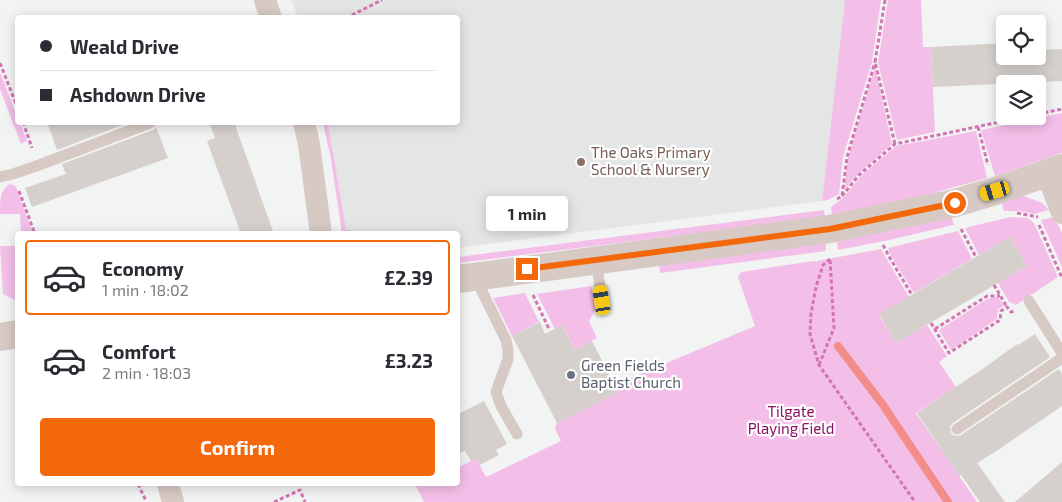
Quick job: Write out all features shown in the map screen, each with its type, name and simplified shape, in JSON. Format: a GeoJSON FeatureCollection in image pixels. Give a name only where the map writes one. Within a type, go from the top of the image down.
{"type":"FeatureCollection","features":[{"type":"Feature","properties":{"kind":"street"},"geometry":{"type":"LineString","coordinates":[[265,0],[270,15]]}},
{"type":"Feature","properties":{"kind":"street"},"geometry":{"type":"LineString","coordinates":[[305,125],[321,231]]}},
{"type":"Feature","properties":{"kind":"street"},"geometry":{"type":"LineString","coordinates":[[466,278],[830,229],[955,203],[1054,171],[1062,213]]}},
{"type":"Feature","properties":{"kind":"street"},"geometry":{"type":"LineString","coordinates":[[169,486],[173,502]]}},
{"type":"Feature","properties":{"kind":"lane"},"geometry":{"type":"LineString","coordinates":[[0,177],[39,165],[145,125]]}},
{"type":"Feature","properties":{"kind":"lane"},"geometry":{"type":"LineString","coordinates":[[596,260],[602,300]]}},
{"type":"Feature","properties":{"kind":"lane"},"geometry":{"type":"LineString","coordinates":[[466,278],[506,340],[508,359],[496,392],[501,406],[517,434]]}},
{"type":"Feature","properties":{"kind":"lane"},"geometry":{"type":"LineString","coordinates":[[1029,301],[1062,353]]}},
{"type":"Feature","properties":{"kind":"lane"},"geometry":{"type":"LineString","coordinates":[[957,429],[1062,358]]}},
{"type":"Feature","properties":{"kind":"path"},"geometry":{"type":"LineString","coordinates":[[352,15],[382,0]]}},
{"type":"Feature","properties":{"kind":"path"},"geometry":{"type":"LineString","coordinates":[[842,196],[846,157],[875,62],[885,0]]}},
{"type":"Feature","properties":{"kind":"path"},"geometry":{"type":"LineString","coordinates":[[875,62],[895,144]]}},
{"type":"Feature","properties":{"kind":"path"},"geometry":{"type":"LineString","coordinates":[[0,63],[15,101]]}},
{"type":"Feature","properties":{"kind":"path"},"geometry":{"type":"LineString","coordinates":[[1046,112],[1062,109]]}},
{"type":"Feature","properties":{"kind":"path"},"geometry":{"type":"LineString","coordinates":[[835,200],[842,196],[859,175],[895,144],[996,123]]}},
{"type":"Feature","properties":{"kind":"path"},"geometry":{"type":"LineString","coordinates":[[24,125],[39,165]]}},
{"type":"Feature","properties":{"kind":"path"},"geometry":{"type":"LineString","coordinates":[[13,174],[34,231]]}},
{"type":"Feature","properties":{"kind":"path"},"geometry":{"type":"LineString","coordinates":[[1036,217],[1062,278]]}},
{"type":"Feature","properties":{"kind":"path"},"geometry":{"type":"LineString","coordinates":[[960,226],[976,257]]}},
{"type":"Feature","properties":{"kind":"path"},"geometry":{"type":"LineString","coordinates":[[883,245],[912,295]]}},
{"type":"Feature","properties":{"kind":"path"},"geometry":{"type":"LineString","coordinates":[[819,365],[834,328],[830,259],[823,265],[811,313],[810,334],[819,365],[915,502]]}},
{"type":"Feature","properties":{"kind":"path"},"geometry":{"type":"LineString","coordinates":[[994,285],[1011,312],[1029,301]]}},
{"type":"Feature","properties":{"kind":"path"},"geometry":{"type":"LineString","coordinates":[[530,290],[549,329]]}},
{"type":"Feature","properties":{"kind":"path"},"geometry":{"type":"LineString","coordinates":[[934,329],[987,296],[1000,296]]}},
{"type":"Feature","properties":{"kind":"path"},"geometry":{"type":"LineString","coordinates":[[930,323],[950,353],[1000,320],[1001,311],[1007,307]]}},
{"type":"Feature","properties":{"kind":"path"},"geometry":{"type":"LineString","coordinates":[[139,486],[146,502]]}},
{"type":"Feature","properties":{"kind":"path"},"geometry":{"type":"LineString","coordinates":[[274,502],[300,490],[305,502]]}},
{"type":"Feature","properties":{"kind":"shaded area","name":"The Oaks Primary School & Nursery"},"geometry":{"type":"Polygon","coordinates":[[[291,0],[845,0],[822,201],[460,248],[460,231],[352,231],[346,229],[328,125],[460,125],[460,15],[297,15],[291,0]]]}},
{"type":"Feature","properties":{"kind":"green space"},"geometry":{"type":"Polygon","coordinates":[[[845,0],[881,0],[872,62],[843,157],[839,194],[822,201],[845,0]]]}},
{"type":"Feature","properties":{"kind":"green space"},"geometry":{"type":"Polygon","coordinates":[[[888,0],[921,0],[923,47],[931,47],[935,132],[897,140],[878,62],[888,0]]]}},
{"type":"Feature","properties":{"kind":"green space"},"geometry":{"type":"Polygon","coordinates":[[[875,67],[892,144],[858,174],[844,190],[848,158],[875,67]]]}},
{"type":"Feature","properties":{"kind":"green space"},"geometry":{"type":"Polygon","coordinates":[[[0,72],[15,112],[15,125],[21,125],[27,141],[21,144],[0,89],[0,72]]]}},
{"type":"Feature","properties":{"kind":"green space"},"geometry":{"type":"Polygon","coordinates":[[[1062,113],[1062,153],[995,176],[981,130],[1005,125],[1046,125],[1046,116],[1062,113]]]}},
{"type":"Feature","properties":{"kind":"green space"},"geometry":{"type":"Polygon","coordinates":[[[323,125],[328,125],[346,229],[352,231],[342,231],[331,159],[323,125]]]}},
{"type":"Feature","properties":{"kind":"green space"},"geometry":{"type":"Polygon","coordinates":[[[976,131],[987,178],[926,195],[832,216],[831,207],[843,198],[861,176],[896,146],[976,131]]]}},
{"type":"Feature","properties":{"kind":"green space"},"geometry":{"type":"Polygon","coordinates":[[[10,184],[16,187],[32,231],[21,231],[20,214],[0,214],[2,192],[10,184]]]}},
{"type":"Feature","properties":{"kind":"green space"},"geometry":{"type":"Polygon","coordinates":[[[1024,196],[1042,203],[1049,210],[1034,214],[1020,211],[1004,211],[1001,202],[1014,197],[1024,196]]]}},
{"type":"Feature","properties":{"kind":"green space"},"geometry":{"type":"Polygon","coordinates":[[[824,210],[825,217],[460,263],[460,257],[824,210]]]}},
{"type":"Feature","properties":{"kind":"green space"},"geometry":{"type":"Polygon","coordinates":[[[951,216],[954,225],[838,250],[837,242],[863,234],[951,216]]]}},
{"type":"Feature","properties":{"kind":"green space"},"geometry":{"type":"Polygon","coordinates":[[[1010,217],[1028,218],[1034,223],[1058,277],[1016,305],[1009,302],[998,283],[1027,266],[1010,237],[979,255],[965,228],[1010,217]]]}},
{"type":"Feature","properties":{"kind":"green space"},"geometry":{"type":"Polygon","coordinates":[[[1054,217],[1062,233],[1062,267],[1041,220],[1054,217]]]}},
{"type":"Feature","properties":{"kind":"green space"},"geometry":{"type":"Polygon","coordinates":[[[958,231],[972,259],[914,293],[888,248],[958,231]]]}},
{"type":"Feature","properties":{"kind":"green space"},"geometry":{"type":"Polygon","coordinates":[[[826,242],[826,251],[660,273],[659,264],[826,242]]]}},
{"type":"Feature","properties":{"kind":"green space"},"geometry":{"type":"Polygon","coordinates":[[[0,246],[15,246],[15,300],[3,294],[0,246]]]}},
{"type":"Feature","properties":{"kind":"green space","name":"Tilgate Playing Field"},"geometry":{"type":"Polygon","coordinates":[[[881,249],[909,297],[879,315],[896,343],[927,325],[947,356],[939,362],[956,387],[916,413],[977,502],[424,502],[416,486],[460,486],[460,467],[476,458],[486,477],[561,441],[555,429],[557,423],[617,392],[621,382],[755,326],[738,277],[741,272],[881,249]]]}},
{"type":"Feature","properties":{"kind":"green space"},"geometry":{"type":"Polygon","coordinates":[[[591,286],[596,309],[589,321],[597,338],[575,350],[563,326],[555,329],[537,294],[591,286]]]}},
{"type":"Feature","properties":{"kind":"green space"},"geometry":{"type":"Polygon","coordinates":[[[525,293],[539,322],[512,336],[493,298],[525,293]]]}},
{"type":"Feature","properties":{"kind":"green space"},"geometry":{"type":"Polygon","coordinates":[[[999,298],[1004,306],[998,309],[997,319],[951,350],[939,330],[987,299],[999,298]]]}},
{"type":"Feature","properties":{"kind":"building"},"geometry":{"type":"Polygon","coordinates":[[[996,43],[996,65],[1046,65],[1046,50],[1062,49],[1062,81],[1046,82],[1046,75],[996,75],[996,84],[933,87],[931,47],[996,43]]]}},
{"type":"Feature","properties":{"kind":"building"},"geometry":{"type":"Polygon","coordinates":[[[48,125],[122,125],[57,150],[48,125]]]}},
{"type":"Feature","properties":{"kind":"building"},"geometry":{"type":"Polygon","coordinates":[[[210,125],[235,125],[273,231],[240,231],[207,141],[215,138],[210,125]]]}},
{"type":"Feature","properties":{"kind":"building"},"geometry":{"type":"Polygon","coordinates":[[[156,127],[168,158],[32,207],[25,188],[66,174],[62,164],[153,130],[156,127]]]}},
{"type":"Feature","properties":{"kind":"building"},"geometry":{"type":"Polygon","coordinates":[[[1010,237],[1027,266],[896,343],[879,314],[1010,237]]]}},
{"type":"Feature","properties":{"kind":"building","name":"Green Fields Baptist Church"},"geometry":{"type":"Polygon","coordinates":[[[540,322],[545,334],[562,325],[575,350],[592,341],[618,392],[557,423],[512,336],[540,322]]]}},
{"type":"Feature","properties":{"kind":"building"},"geometry":{"type":"Polygon","coordinates":[[[1035,334],[1050,357],[950,426],[953,435],[961,435],[1059,369],[1062,374],[1062,406],[977,463],[1005,502],[980,502],[961,475],[959,476],[917,413],[1017,344],[1035,334]]]}},
{"type":"Feature","properties":{"kind":"building"},"geometry":{"type":"Polygon","coordinates":[[[484,401],[507,444],[496,450],[499,455],[480,465],[476,458],[471,461],[465,451],[460,453],[460,413],[484,401]]]}},
{"type":"Feature","properties":{"kind":"building"},"geometry":{"type":"Polygon","coordinates":[[[1062,462],[1062,502],[1015,502],[1062,462]]]}},
{"type":"Feature","properties":{"kind":"waterway"},"geometry":{"type":"LineString","coordinates":[[838,346],[883,405],[948,502]]}},
{"type":"Feature","properties":{"kind":"place","name":"The Oaks Primary School & Nursery"},"geometry":{"type":"Point","coordinates":[581,162]}},
{"type":"Feature","properties":{"kind":"place","name":"Green Fields Baptist Church"},"geometry":{"type":"Point","coordinates":[571,375]}},
{"type":"Feature","properties":{"kind":"route"},"geometry":{"type":"LineString","coordinates":[[527,269],[830,229],[955,203]]}}]}
